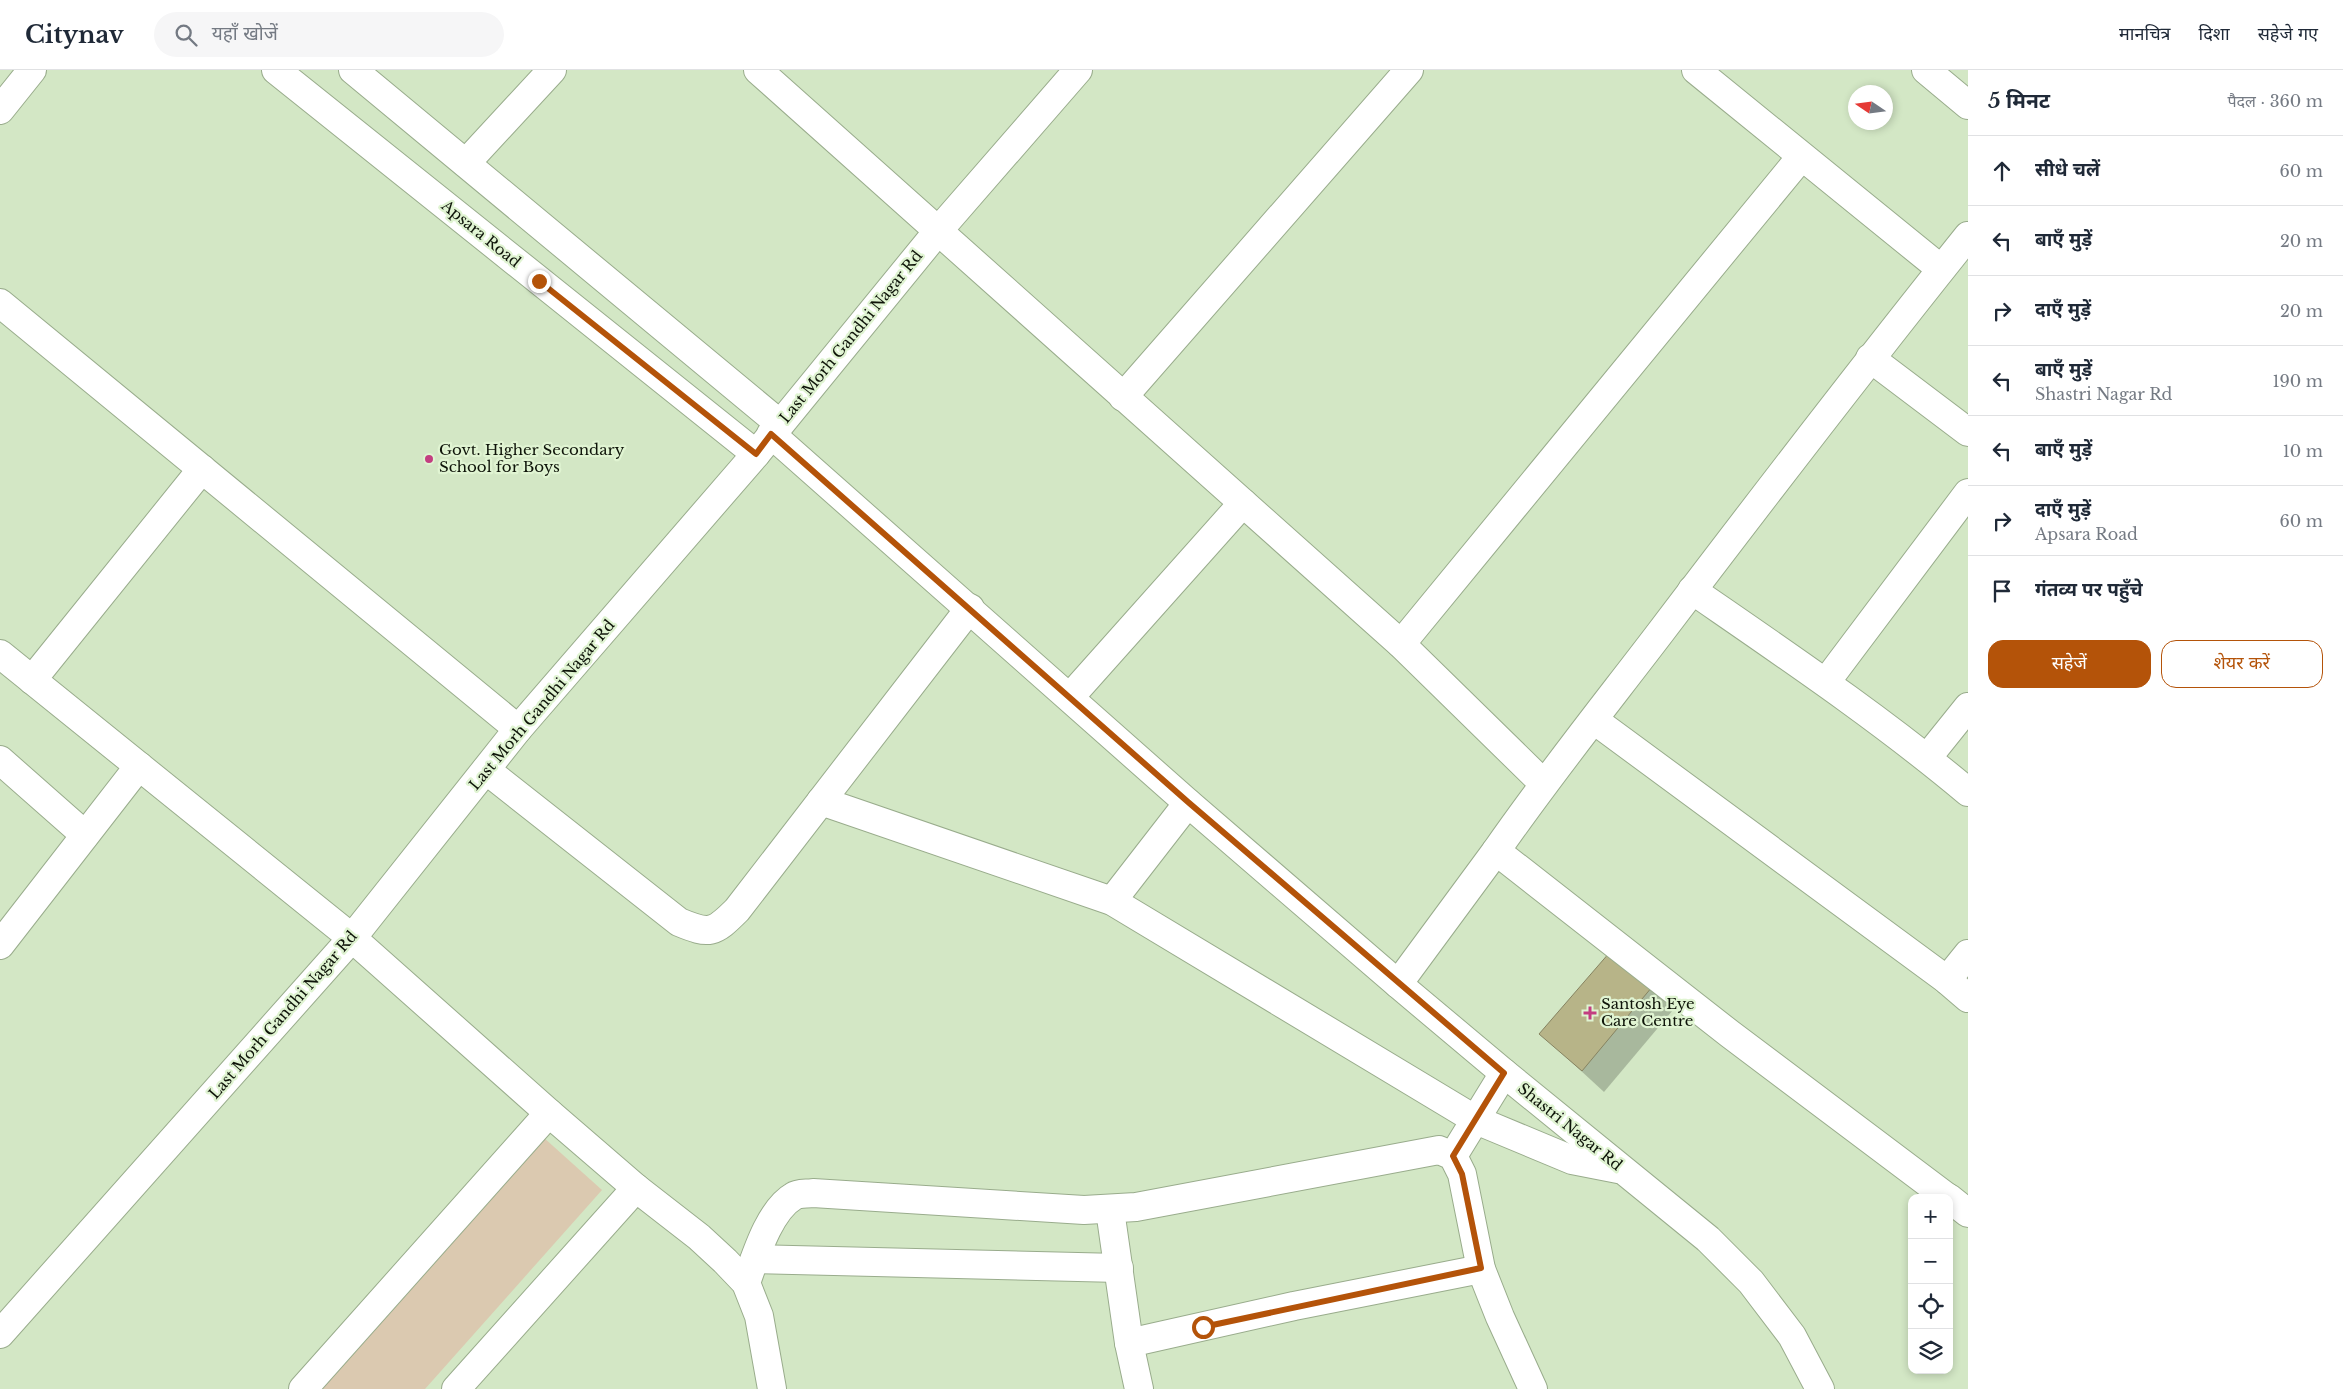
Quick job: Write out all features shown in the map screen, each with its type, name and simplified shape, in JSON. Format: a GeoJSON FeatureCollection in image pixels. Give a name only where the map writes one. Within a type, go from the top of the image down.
{"type":"FeatureCollection","features":[{"type":"Feature","properties":{"kind":"street"},"geometry":{"type":"LineString","coordinates":[[0,110],[32,70]]}},
{"type":"Feature","properties":{"kind":"street","name":"Apsara Road"},"geometry":{"type":"LineString","coordinates":[[276,70],[769,437]]}},
{"type":"Feature","properties":{"kind":"street"},"geometry":{"type":"LineString","coordinates":[[353,70],[466,163],[769,437]]}},
{"type":"Feature","properties":{"kind":"street"},"geometry":{"type":"LineString","coordinates":[[466,163],[552,70]]}},
{"type":"Feature","properties":{"kind":"street"},"geometry":{"type":"LineString","coordinates":[[758,70],[1402,644],[1543,783]]}},
{"type":"Feature","properties":{"kind":"street","name":"Last Morh Gandhi Nagar Rd"},"geometry":{"type":"LineString","coordinates":[[0,1334],[352,938],[518,729],[769,437],[938,231],[1078,70]]}},
{"type":"Feature","properties":{"kind":"street"},"geometry":{"type":"LineString","coordinates":[[1123,397],[1409,70]]}},
{"type":"Feature","properties":{"kind":"street"},"geometry":{"type":"LineString","coordinates":[[1696,70],[1800,157],[1942,269]]}},
{"type":"Feature","properties":{"kind":"street"},"geometry":{"type":"LineString","coordinates":[[1926,70],[1968,105]]}},
{"type":"Feature","properties":{"kind":"street"},"geometry":{"type":"LineString","coordinates":[[1402,644],[1800,157]]}},
{"type":"Feature","properties":{"kind":"street"},"geometry":{"type":"LineString","coordinates":[[1398,984],[1543,783],[1594,720],[1870,358],[1968,236]]}},
{"type":"Feature","properties":{"kind":"street"},"geometry":{"type":"LineString","coordinates":[[0,303],[518,729]]}},
{"type":"Feature","properties":{"kind":"street"},"geometry":{"type":"LineString","coordinates":[[1870,358],[1968,432]]}},
{"type":"Feature","properties":{"kind":"street","name":"Shastri Nagar Rd"},"geometry":{"type":"LineString","coordinates":[[769,437],[970,608],[1188,802],[1398,984],[1708,1240],[1751,1282],[1792,1336],[1820,1389]]}},
{"type":"Feature","properties":{"kind":"street"},"geometry":{"type":"LineString","coordinates":[[32,680],[202,469]]}},
{"type":"Feature","properties":{"kind":"street"},"geometry":{"type":"LineString","coordinates":[[1826,682],[1968,493]]}},
{"type":"Feature","properties":{"kind":"street"},"geometry":{"type":"LineString","coordinates":[[1070,697],[1243,503]]}},
{"type":"Feature","properties":{"kind":"street"},"geometry":{"type":"LineString","coordinates":[[1692,590],[1826,682],[1927,758],[1968,792]]}},
{"type":"Feature","properties":{"kind":"street"},"geometry":{"type":"LineString","coordinates":[[486,770],[679,922],[699,930],[718,928],[737,910],[970,608]]}},
{"type":"Feature","properties":{"kind":"street"},"geometry":{"type":"LineString","coordinates":[[0,654],[352,938],[636,1188],[699,1237],[750,1271],[1120,1268]]}},
{"type":"Feature","properties":{"kind":"street"},"geometry":{"type":"LineString","coordinates":[[1927,758],[1968,707]]}},
{"type":"Feature","properties":{"kind":"street"},"geometry":{"type":"LineString","coordinates":[[1594,720],[1947,980],[1968,998]]}},
{"type":"Feature","properties":{"kind":"street"},"geometry":{"type":"LineString","coordinates":[[0,760],[85,835]]}},
{"type":"Feature","properties":{"kind":"street"},"geometry":{"type":"LineString","coordinates":[[3,934],[139,766]]}},
{"type":"Feature","properties":{"kind":"street"},"geometry":{"type":"LineString","coordinates":[[820,802],[1112,902],[1476,1120],[1572,1160],[1623,1170]]}},
{"type":"Feature","properties":{"kind":"street"},"geometry":{"type":"LineString","coordinates":[[1112,902],[1188,802]]}},
{"type":"Feature","properties":{"kind":"street"},"geometry":{"type":"LineString","coordinates":[[1496,850],[1730,1034],[1944,1194]]}},
{"type":"Feature","properties":{"kind":"street"},"geometry":{"type":"LineString","coordinates":[[1947,980],[1968,954]]}},
{"type":"Feature","properties":{"kind":"street"},"geometry":{"type":"LineString","coordinates":[[1453,1156],[1504,1073]]}},
{"type":"Feature","properties":{"kind":"street"},"geometry":{"type":"LineString","coordinates":[[303,1389],[549,1112]]}},
{"type":"Feature","properties":{"kind":"street"},"geometry":{"type":"LineString","coordinates":[[772,1389],[750,1271],[760,1244],[780,1208],[795,1195],[813,1193],[1110,1210],[1157,1203],[1439,1150],[1453,1156],[1462,1174],[1481,1268],[1500,1317],[1533,1389]]}},
{"type":"Feature","properties":{"kind":"street"},"geometry":{"type":"LineString","coordinates":[[456,1389],[636,1188]]}},
{"type":"Feature","properties":{"kind":"street"},"geometry":{"type":"LineString","coordinates":[[1953,1201],[1968,1213]]}},
{"type":"Feature","properties":{"kind":"street"},"geometry":{"type":"LineString","coordinates":[[1110,1210],[1130,1343],[1139,1389]]}},
{"type":"Feature","properties":{"kind":"street"},"geometry":{"type":"LineString","coordinates":[[1130,1343],[1294,1306],[1481,1268]]}},
{"type":"Feature","properties":{"kind":"shaded area"},"geometry":{"type":"Polygon","coordinates":[[[543,1137],[602,1190],[425,1389],[318,1389],[543,1137]]]}},
{"type":"Feature","properties":{"kind":"building"},"geometry":{"type":"Polygon","coordinates":[[[1610,952],[1652,987],[1582,1071],[1539,1034],[1610,952]]]}},
{"type":"Feature","properties":{"kind":"place","name":"Govt. Higher Secondary School for Boys"},"geometry":{"type":"Point","coordinates":[429,459]}},
{"type":"Feature","properties":{"kind":"place","name":"Santosh Eye Care Centre"},"geometry":{"type":"Point","coordinates":[1590,1013]}},
{"type":"Feature","properties":{"kind":"route"},"geometry":{"type":"LineString","coordinates":[[539,281],[756,454],[771,434],[1188,802],[1504,1073],[1453,1156],[1462,1174],[1481,1268],[1294,1306],[1203,1327]]}}]}
